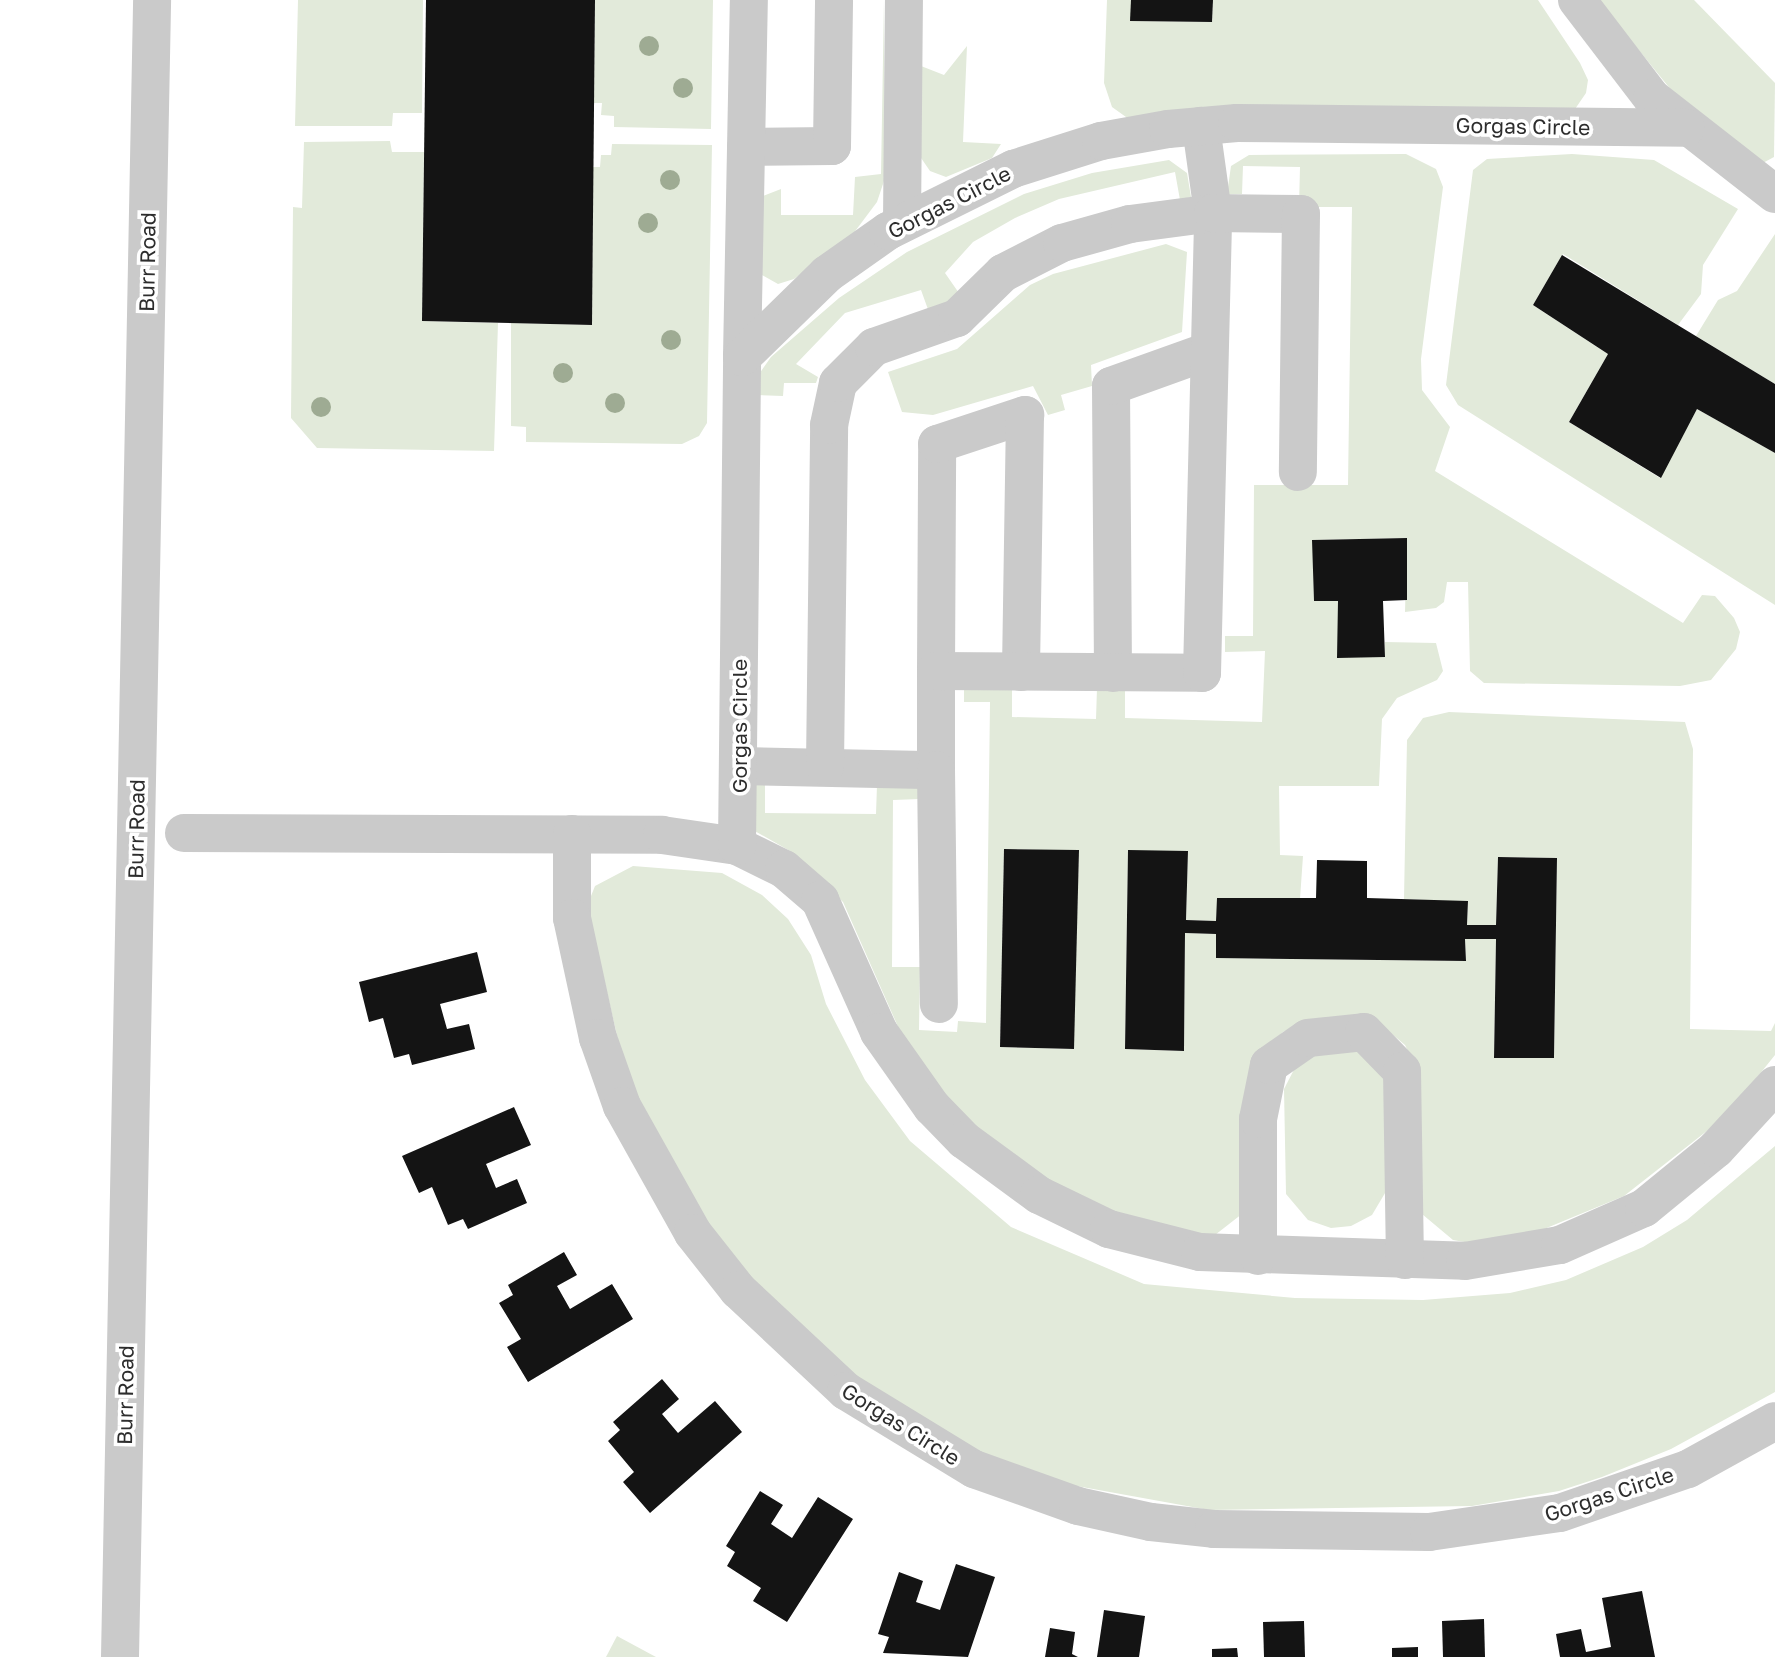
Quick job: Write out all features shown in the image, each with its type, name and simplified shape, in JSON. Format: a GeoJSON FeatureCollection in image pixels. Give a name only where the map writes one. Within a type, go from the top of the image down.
{"type":"FeatureCollection","features":[{"type":"Feature","properties":{"kind":"street","name":"Burr Road"},"geometry":{"type":"LineString","coordinates":[[120,1657],[152,0]]}},
{"type":"Feature","properties":{"kind":"street"},"geometry":{"type":"LineString","coordinates":[[741,356],[749,0]]}},
{"type":"Feature","properties":{"kind":"street"},"geometry":{"type":"LineString","coordinates":[[746,147],[832,146],[834,0]]}},
{"type":"Feature","properties":{"kind":"street"},"geometry":{"type":"LineString","coordinates":[[902,223],[904,0]]}},
{"type":"Feature","properties":{"kind":"street"},"geometry":{"type":"LineString","coordinates":[[1577,0],[1629,71],[1686,128],[1775,194]]}},
{"type":"Feature","properties":{"kind":"street"},"geometry":{"type":"LineString","coordinates":[[936,671],[1202,673],[1213,213],[1201,126]]}},
{"type":"Feature","properties":{"kind":"street","name":"Gorgas Circle"},"geometry":{"type":"LineString","coordinates":[[737,846],[741,356],[827,274],[902,223],[1013,169],[1101,141],[1201,126],[1686,128]]}},
{"type":"Feature","properties":{"kind":"street"},"geometry":{"type":"LineString","coordinates":[[825,766],[828,425],[838,383],[874,346],[957,318],[1003,273],[1062,243],[1130,224],[1213,213],[1301,214],[1298,472]]}},
{"type":"Feature","properties":{"kind":"street"},"geometry":{"type":"LineString","coordinates":[[1113,673],[1111,386],[1209,351]]}},
{"type":"Feature","properties":{"kind":"street"},"geometry":{"type":"LineString","coordinates":[[939,1004],[936,770],[937,444],[1025,415],[1021,671]]}},
{"type":"Feature","properties":{"kind":"street"},"geometry":{"type":"LineString","coordinates":[[738,766],[936,770]]}},
{"type":"Feature","properties":{"kind":"street"},"geometry":{"type":"LineString","coordinates":[[184,833],[662,835],[737,846],[784,869],[820,900],[858,990],[903,1070],[964,1140],[1000,1170],[1109,1229],[1177,1247],[1258,1256],[1405,1260],[1513,1257],[1602,1228],[1644,1208],[1716,1149],[1775,1085]]}},
{"type":"Feature","properties":{"kind":"street","name":"Gorgas Circle"},"geometry":{"type":"LineString","coordinates":[[572,834],[572,918],[598,1038],[622,1106],[692,1233],[738,1290],[827,1376],[908,1433],[974,1469],[1078,1506],[1151,1522],[1214,1529],[1429,1532],[1560,1513],[1688,1469],[1775,1421]]}},
{"type":"Feature","properties":{"kind":"street"},"geometry":{"type":"LineString","coordinates":[[1258,1256],[1258,1119],[1269,1065],[1308,1038],[1364,1032],[1402,1071],[1405,1260]]}},
{"type":"Feature","properties":{"kind":"green space"},"geometry":{"type":"Polygon","coordinates":[[[298,0],[423,0],[422,113],[393,113],[392,126],[295,126],[298,0]]]}},
{"type":"Feature","properties":{"kind":"green space"},"geometry":{"type":"Polygon","coordinates":[[[595,0],[713,0],[711,129],[614,127],[614,116],[601,115],[602,103],[594,103],[595,0]]]}},
{"type":"Feature","properties":{"kind":"green space"},"geometry":{"type":"Polygon","coordinates":[[[884,0],[885,178],[877,202],[853,234],[794,279],[778,284],[762,275],[763,196],[781,189],[781,215],[853,215],[855,177],[881,174],[884,0]]]}},
{"type":"Feature","properties":{"kind":"green space"},"geometry":{"type":"Polygon","coordinates":[[[1107,0],[1131,0],[1131,21],[1212,22],[1213,0],[1538,0],[1580,63],[1588,80],[1586,93],[1573,112],[1126,117],[1112,107],[1104,83],[1107,0]]]}},
{"type":"Feature","properties":{"kind":"green space"},"geometry":{"type":"Polygon","coordinates":[[[1598,0],[1694,0],[1775,83],[1774,157],[1761,164],[1672,91],[1598,0]]]}},
{"type":"Feature","properties":{"kind":"green space"},"geometry":{"type":"Polygon","coordinates":[[[967,46],[963,142],[1001,144],[992,158],[946,177],[930,171],[919,155],[921,66],[944,75],[967,46]]]}},
{"type":"Feature","properties":{"kind":"green space"},"geometry":{"type":"Polygon","coordinates":[[[390,141],[392,152],[424,152],[422,321],[498,323],[494,451],[317,448],[291,418],[293,207],[302,208],[304,142],[390,141]]]}},
{"type":"Feature","properties":{"kind":"green space"},"geometry":{"type":"Polygon","coordinates":[[[612,144],[712,145],[707,423],[699,436],[682,444],[526,442],[526,427],[511,426],[511,323],[592,325],[593,167],[600,167],[601,155],[611,155],[612,144]]]}},
{"type":"Feature","properties":{"kind":"green space"},"geometry":{"type":"Polygon","coordinates":[[[1406,154],[1436,169],[1443,187],[1421,359],[1422,390],[1450,427],[1435,471],[1683,623],[1702,595],[1715,596],[1734,618],[1740,632],[1736,649],[1711,680],[1680,686],[1484,683],[1470,671],[1468,582],[1447,582],[1444,602],[1436,608],[1405,612],[1407,538],[1313,540],[1314,601],[1338,601],[1385,657],[1385,642],[1436,643],[1443,671],[1437,680],[1397,698],[1382,719],[1379,786],[1279,786],[1280,855],[1303,856],[1300,899],[1218,898],[1216,921],[1186,920],[1188,851],[1128,851],[1125,1049],[1184,1051],[1185,933],[1216,934],[1216,958],[1466,961],[1465,939],[1496,939],[1494,1057],[1554,1058],[1557,858],[1498,857],[1496,925],[1467,925],[1468,902],[1404,899],[1407,740],[1423,718],[1449,712],[1685,722],[1693,749],[1690,1029],[1771,1031],[1775,1023],[1775,1055],[1726,1116],[1624,1196],[1532,1234],[1470,1243],[1453,1240],[1422,1214],[1419,1074],[1405,1045],[1392,1034],[1313,1020],[1283,1032],[1266,1053],[1247,1210],[1215,1235],[1193,1238],[1078,1204],[967,1123],[903,1038],[843,902],[790,851],[753,830],[749,785],[765,785],[765,813],[876,814],[877,785],[920,786],[920,799],[893,800],[892,967],[920,967],[919,1030],[957,1032],[958,1021],[986,1023],[990,702],[964,702],[964,689],[1012,689],[1012,717],[1096,719],[1097,688],[1125,690],[1125,718],[1262,722],[1265,651],[1225,652],[1225,636],[1253,636],[1254,485],[1348,485],[1352,207],[1299,207],[1300,167],[1243,166],[1242,194],[1227,194],[1231,166],[1249,155],[1406,154]],[[1004,849],[1000,1047],[1073,1049],[1079,851],[1004,849]]]}},
{"type":"Feature","properties":{"kind":"green space"},"geometry":{"type":"Polygon","coordinates":[[[1572,154],[1654,160],[1738,209],[1703,265],[1701,294],[1678,325],[1563,254],[1533,305],[1608,354],[1569,422],[1660,478],[1697,409],[1775,453],[1775,605],[1458,405],[1446,385],[1473,170],[1487,159],[1572,154]]]}},
{"type":"Feature","properties":{"kind":"green space"},"geometry":{"type":"Polygon","coordinates":[[[1169,160],[1187,173],[1191,197],[1180,200],[1175,172],[1059,199],[1015,218],[973,242],[945,273],[961,296],[930,315],[921,290],[845,313],[796,364],[818,377],[816,383],[784,383],[783,396],[755,395],[759,374],[771,357],[839,298],[907,252],[1024,194],[1092,173],[1169,160]]]}},
{"type":"Feature","properties":{"kind":"green space"},"geometry":{"type":"Polygon","coordinates":[[[1775,234],[1775,384],[1696,336],[1718,300],[1737,291],[1775,234]]]}},
{"type":"Feature","properties":{"kind":"green space"},"geometry":{"type":"Polygon","coordinates":[[[1166,244],[1187,252],[1182,332],[1091,365],[1092,386],[1061,395],[1065,410],[1048,415],[1033,386],[933,415],[902,412],[888,372],[957,349],[1030,285],[1053,274],[1166,244]]]}},
{"type":"Feature","properties":{"kind":"green space"},"geometry":{"type":"Polygon","coordinates":[[[633,866],[722,873],[762,895],[788,919],[811,955],[826,1004],[865,1080],[910,1141],[1011,1227],[1144,1284],[1295,1298],[1423,1300],[1510,1293],[1566,1280],[1643,1247],[1687,1220],[1775,1146],[1775,1392],[1671,1449],[1602,1477],[1559,1491],[1472,1506],[1209,1510],[1049,1481],[981,1456],[821,1354],[711,1233],[631,1096],[587,906],[595,886],[633,866]]]}},
{"type":"Feature","properties":{"kind":"green space"},"geometry":{"type":"Polygon","coordinates":[[[1353,1047],[1386,1075],[1388,1188],[1372,1215],[1351,1226],[1331,1228],[1308,1220],[1286,1194],[1284,1089],[1299,1060],[1353,1047]]]}},
{"type":"Feature","properties":{"kind":"green space"},"geometry":{"type":"Polygon","coordinates":[[[617,1636],[656,1657],[606,1657],[617,1636]]]}},
{"type":"Feature","properties":{"kind":"building"},"geometry":{"type":"Polygon","coordinates":[[[426,0],[595,0],[592,325],[422,321],[426,0]]]}},
{"type":"Feature","properties":{"kind":"building"},"geometry":{"type":"Polygon","coordinates":[[[1131,0],[1213,0],[1212,22],[1130,21],[1131,0]]]}},
{"type":"Feature","properties":{"kind":"building"},"geometry":{"type":"Polygon","coordinates":[[[1562,255],[1775,384],[1775,453],[1697,409],[1661,478],[1569,422],[1608,354],[1533,305],[1562,255]]]}},
{"type":"Feature","properties":{"kind":"building"},"geometry":{"type":"Polygon","coordinates":[[[1407,538],[1407,600],[1383,601],[1385,657],[1337,658],[1338,601],[1314,601],[1312,540],[1407,538]]]}},
{"type":"Feature","properties":{"kind":"building"},"geometry":{"type":"Polygon","coordinates":[[[1004,849],[1079,850],[1074,1049],[1000,1047],[1004,849]]]}},
{"type":"Feature","properties":{"kind":"building"},"geometry":{"type":"Polygon","coordinates":[[[1128,850],[1188,851],[1186,920],[1216,921],[1217,898],[1316,898],[1317,860],[1367,861],[1367,898],[1468,901],[1467,925],[1496,925],[1498,857],[1557,858],[1554,1058],[1494,1058],[1496,939],[1465,939],[1466,961],[1216,958],[1216,934],[1185,933],[1184,1051],[1125,1049],[1128,850]]]}},
{"type":"Feature","properties":{"kind":"building"},"geometry":{"type":"Polygon","coordinates":[[[477,952],[487,992],[440,1004],[447,1029],[469,1024],[475,1049],[412,1065],[409,1054],[394,1058],[383,1018],[369,1022],[359,982],[477,952]]]}},
{"type":"Feature","properties":{"kind":"building"},"geometry":{"type":"Polygon","coordinates":[[[514,1107],[531,1145],[486,1164],[496,1188],[517,1179],[527,1203],[468,1229],[463,1219],[448,1225],[432,1187],[419,1193],[402,1156],[514,1107]]]}},
{"type":"Feature","properties":{"kind":"building"},"geometry":{"type":"Polygon","coordinates":[[[564,1252],[577,1275],[557,1286],[570,1309],[612,1284],[633,1319],[528,1382],[507,1347],[521,1339],[499,1303],[513,1295],[508,1285],[564,1252]]]}},
{"type":"Feature","properties":{"kind":"building"},"geometry":{"type":"Polygon","coordinates":[[[662,1379],[679,1399],[662,1414],[678,1433],[715,1401],[742,1432],[650,1513],[623,1482],[634,1472],[608,1441],[620,1430],[613,1422],[662,1379]]]}},
{"type":"Feature","properties":{"kind":"building"},"geometry":{"type":"Polygon","coordinates":[[[760,1491],[783,1505],[771,1524],[792,1538],[818,1497],[853,1519],[787,1622],[753,1601],[761,1588],[727,1566],[735,1552],[726,1546],[760,1491]]]}},
{"type":"Feature","properties":{"kind":"building"},"geometry":{"type":"Polygon","coordinates":[[[956,1564],[995,1577],[968,1657],[883,1653],[889,1637],[878,1634],[899,1572],[923,1581],[916,1602],[940,1610],[956,1564]]]}},
{"type":"Feature","properties":{"kind":"building"},"geometry":{"type":"Polygon","coordinates":[[[1642,1591],[1655,1657],[1560,1657],[1556,1634],[1581,1629],[1586,1652],[1611,1647],[1602,1598],[1642,1591]]]}},
{"type":"Feature","properties":{"kind":"building"},"geometry":{"type":"Polygon","coordinates":[[[1104,1610],[1145,1616],[1139,1657],[1097,1657],[1104,1610]]]}},
{"type":"Feature","properties":{"kind":"building"},"geometry":{"type":"Polygon","coordinates":[[[1484,1619],[1485,1657],[1443,1657],[1442,1621],[1484,1619]]]}},
{"type":"Feature","properties":{"kind":"building"},"geometry":{"type":"Polygon","coordinates":[[[1304,1621],[1305,1657],[1264,1657],[1263,1622],[1304,1621]]]}},
{"type":"Feature","properties":{"kind":"building"},"geometry":{"type":"Polygon","coordinates":[[[1050,1628],[1075,1632],[1072,1654],[1078,1657],[1045,1657],[1050,1628]]]}},
{"type":"Feature","properties":{"kind":"building"},"geometry":{"type":"Polygon","coordinates":[[[1418,1647],[1418,1657],[1392,1657],[1392,1648],[1418,1647]]]}},
{"type":"Feature","properties":{"kind":"building"},"geometry":{"type":"Polygon","coordinates":[[[1237,1648],[1238,1657],[1212,1657],[1212,1649],[1237,1648]]]}}]}
